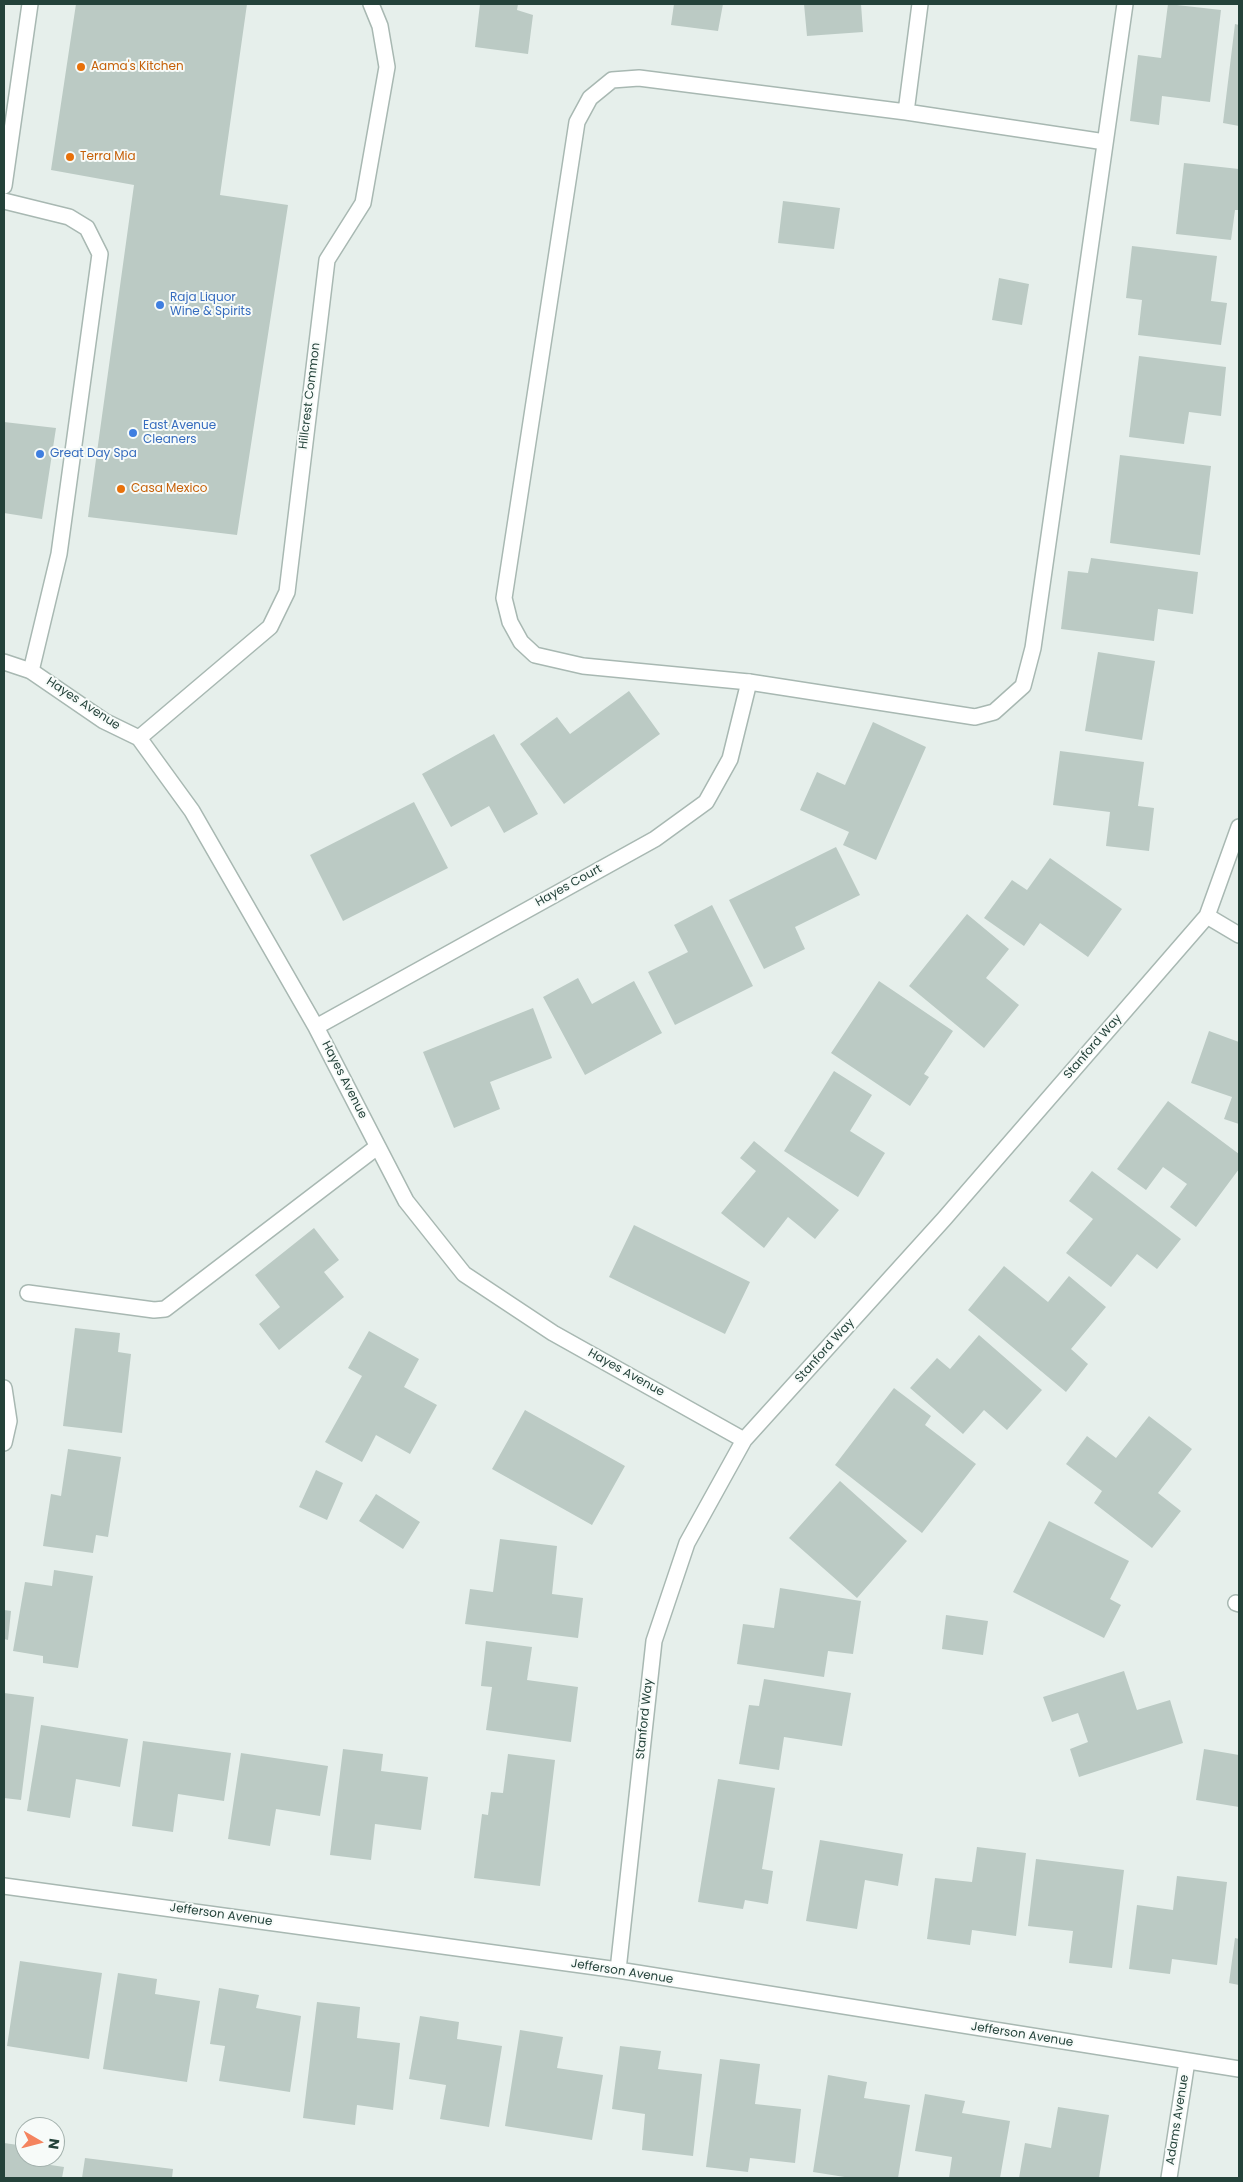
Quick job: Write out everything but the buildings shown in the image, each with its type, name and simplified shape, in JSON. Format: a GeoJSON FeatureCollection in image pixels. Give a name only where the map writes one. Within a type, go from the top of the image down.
{"type":"FeatureCollection","features":[{"type":"Feature","properties":{"kind":"street"},"geometry":{"type":"LineString","coordinates":[[4,186],[30,4]]}},
{"type":"Feature","properties":{"kind":"street","name":"Hillcrest Common"},"geometry":{"type":"LineString","coordinates":[[139,738],[270,627],[287,592],[327,260],[362,203],[387,67],[380,26],[371,4]]}},
{"type":"Feature","properties":{"kind":"street"},"geometry":{"type":"LineString","coordinates":[[906,112],[920,4]]}},
{"type":"Feature","properties":{"kind":"street"},"geometry":{"type":"LineString","coordinates":[[1105,142],[906,112],[639,78],[612,80],[590,98],[577,122],[504,598],[510,622],[521,642],[535,655],[583,666],[749,682],[938,713],[975,717],[994,712],[1023,686],[1033,648],[1125,4]]}},
{"type":"Feature","properties":{"kind":"street"},"geometry":{"type":"LineString","coordinates":[[4,201],[69,217],[87,228],[100,254],[60,554],[31,671]]}},
{"type":"Feature","properties":{"kind":"street","name":"Hayes Avenue"},"geometry":{"type":"LineString","coordinates":[[4,662],[31,671],[104,721],[139,738],[192,811],[316,1027],[406,1201],[464,1274],[553,1333],[744,1440]]}},
{"type":"Feature","properties":{"kind":"street","name":"Hayes Court"},"geometry":{"type":"LineString","coordinates":[[316,1027],[655,839],[706,802],[730,759],[749,682]]}},
{"type":"Feature","properties":{"kind":"street","name":"Stanford Way"},"geometry":{"type":"LineString","coordinates":[[618,1970],[654,1641],[687,1543],[744,1440],[944,1219],[1207,916],[1239,827]]}},
{"type":"Feature","properties":{"kind":"street"},"geometry":{"type":"LineString","coordinates":[[1207,916],[1239,935]]}},
{"type":"Feature","properties":{"kind":"street"},"geometry":{"type":"LineString","coordinates":[[28,1293],[154,1310],[165,1308],[378,1146]]}},
{"type":"Feature","properties":{"kind":"street"},"geometry":{"type":"LineString","coordinates":[[4,1388],[9,1421],[4,1443]]}},
{"type":"Feature","properties":{"kind":"street","name":"Jefferson Avenue"},"geometry":{"type":"LineString","coordinates":[[4,1886],[618,1970],[1239,2069]]}},
{"type":"Feature","properties":{"kind":"street","name":"Adams Avenue"},"geometry":{"type":"LineString","coordinates":[[1170,2178],[1188,2061]]}},
{"type":"Feature","properties":{"kind":"place","name":"Aama's Kitchen"},"geometry":{"type":"Point","coordinates":[81,67]}},
{"type":"Feature","properties":{"kind":"place","name":"Terra Mia"},"geometry":{"type":"Point","coordinates":[70,157]}},
{"type":"Feature","properties":{"kind":"place","name":"Raja Liquor Wine & Spirits"},"geometry":{"type":"Point","coordinates":[160,305]}},
{"type":"Feature","properties":{"kind":"place","name":"East Avenue Cleaners"},"geometry":{"type":"Point","coordinates":[133,433]}},
{"type":"Feature","properties":{"kind":"place","name":"Great Day Spa"},"geometry":{"type":"Point","coordinates":[40,454]}},
{"type":"Feature","properties":{"kind":"place","name":"Casa Mexico"},"geometry":{"type":"Point","coordinates":[121,489]}}]}
